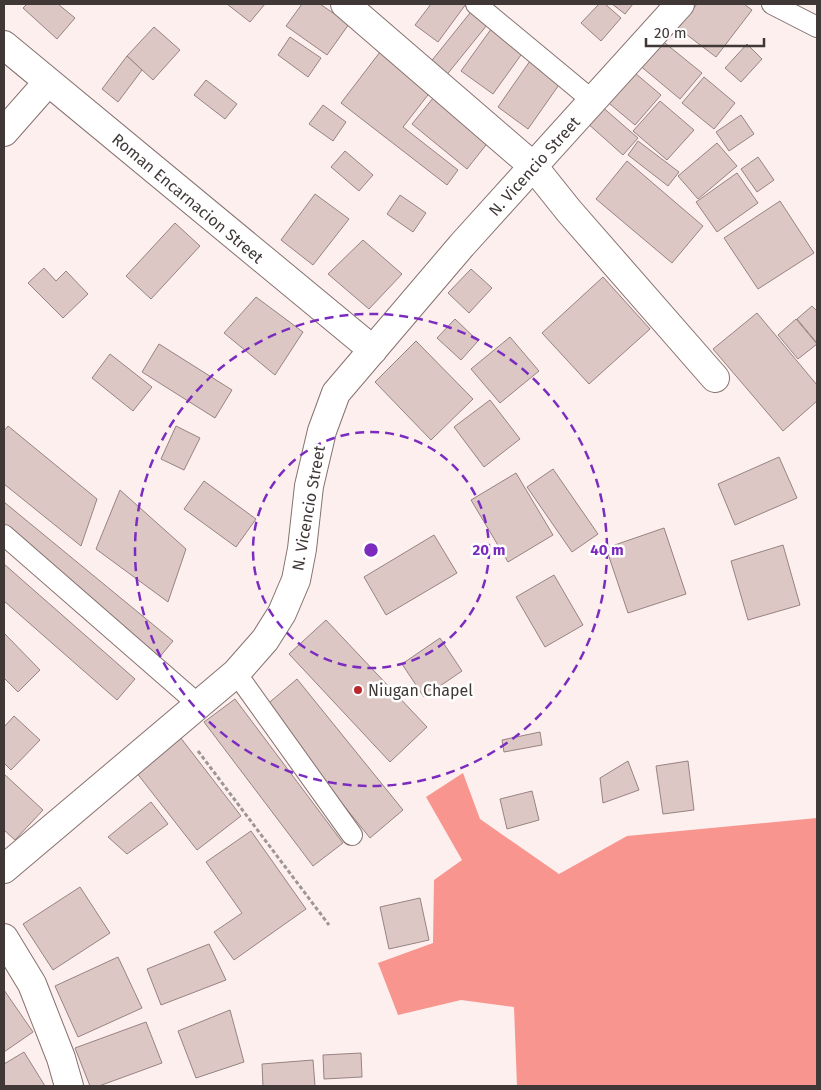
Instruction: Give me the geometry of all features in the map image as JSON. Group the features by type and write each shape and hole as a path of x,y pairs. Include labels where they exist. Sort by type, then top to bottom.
{"street":[{"path":"345,4 533,166 569,211 715,378"},
{"name":"N. Vicencio Street","path":"4,868 236,673 265,640 282,613 296,580 302,549 309,486 322,431 336,393 462,245 680,4"},
{"name":"Roman Encarnacion Street","path":"4,45 373,350"},
{"path":"4,132 48,82"},
{"path":"4,938 32,984 61,1058 69,1086"}],"lane":[{"path":"476,4 593,101"},
{"path":"772,4 817,27"},
{"path":"4,535 199,704"},
{"path":"236,673 352,835"}],"path":[{"path":"176,722 328,925"}],"shaded area":[{"path":"463,773 480,819 559,874 627,836 817,818 817,1086 517,1086 514,1007 461,1000 398,1015 378,963 433,943 434,880 462,860 426,797"}],"building":[{"path":"27,4 58,4 75,18 57,39 23,8"},
{"path":"227,4 265,4 250,22"},
{"path":"302,4 320,4 349,24 327,55 286,26"},
{"path":"431,4 466,4 438,42 415,25"},
{"path":"599,4 605,4 621,18 601,41 581,23"},
{"path":"612,4 633,4 625,14"},
{"path":"697,4 744,4 752,10 716,57 678,28"},
{"path":"474,8 487,25 445,77 429,64"},
{"path":"494,25 526,48 493,94 461,71"},
{"path":"154,27 180,50 153,80 127,56"},
{"path":"290,37 321,58 308,77 278,55"},
{"path":"660,39 702,73 680,99 638,64"},
{"path":"747,44 762,59 741,82 725,68"},
{"path":"380,52 431,91 403,127 458,170 447,185 341,103"},
{"path":"127,56 142,70 118,102 102,89"},
{"path":"530,61 561,82 528,129 498,107"},
{"path":"629,68 661,95 635,125 604,99"},
{"path":"704,77 735,103 714,129 682,103"},
{"path":"206,80 237,104 225,119 194,95"},
{"path":"438,92 493,136 467,169 412,124"},
{"path":"660,101 694,130 667,160 633,131"},
{"path":"323,105 346,122 333,141 309,124"},
{"path":"600,105 638,138 623,155 586,122"},
{"path":"741,115 754,134 729,151 716,132"},
{"path":"638,141 679,172 668,186 628,155"},
{"path":"717,143 737,166 698,199 678,176"},
{"path":"345,151 373,175 359,191 331,167"},
{"path":"758,157 774,180 757,192 741,169"},
{"path":"627,161 703,226 672,263 596,199"},
{"path":"737,173 758,203 717,232 696,202"},
{"path":"315,194 349,219 313,265 281,240"},
{"path":"400,195 426,213 413,232 387,214"},
{"path":"780,201 814,253 758,289 724,238"},
{"path":"175,223 200,246 151,299 126,276"},
{"path":"363,240 402,274 369,309 328,274"},
{"path":"44,268 56,281 66,271 88,294 63,318 28,283"},
{"path":"471,269 492,288 469,313 448,293"},
{"path":"603,277 650,329 589,384 542,333"},
{"path":"256,297 303,332 275,375 224,333"},
{"path":"812,306 817,311 817,343 797,319"},
{"path":"757,313 817,385 817,401 783,431 713,349"},
{"path":"455,319 478,341 461,360 437,338"},
{"path":"796,319 817,344 798,359 778,335"},
{"path":"510,337 539,371 500,403 471,369"},
{"path":"416,341 473,399 431,440 375,382"},
{"path":"159,344 232,390 215,418 142,372"},
{"path":"110,354 152,387 133,411 92,378"},
{"path":"490,400 520,439 484,467 454,427"},
{"path":"8,426 97,499 81,546 4,484 4,431"},
{"path":"176,426 200,438 184,470 161,459"},
{"path":"779,457 797,498 735,525 718,484"},
{"path":"553,469 598,534 572,552 527,487"},
{"path":"516,473 553,535 508,562 471,500"},
{"path":"204,481 256,519 236,547 184,509"},
{"path":"120,490 186,549 168,602 96,549"},
{"path":"4,502 173,641 158,659 4,533"},
{"path":"664,528 686,594 628,613 606,548"},
{"path":"434,535 457,573 386,615 364,577"},
{"path":"783,545 800,605 748,620 731,561"},
{"path":"4,564 135,679 117,700 4,601"},
{"path":"554,575 583,625 545,647 516,597"},
{"name":"Niugan Chapel","path":"326,620 427,727 390,762 289,654"},
{"path":"4,633 40,670 18,692 4,678"},
{"path":"440,638 462,671 424,697 402,664"},
{"path":"297,679 403,810 370,838 264,707"},
{"path":"235,699 343,843 313,866 204,722"},
{"path":"14,716 40,740 11,770 4,763 4,727"},
{"path":"540,732 542,745 504,752 502,740"},
{"path":"180,737 241,816 197,850 136,772"},
{"path":"628,761 639,790 603,803 600,778"},
{"path":"688,761 694,810 663,814 656,766"},
{"path":"4,774 43,810 15,840 4,830"},
{"path":"532,791 539,820 507,829 500,799"},
{"path":"151,802 168,824 127,854 108,837"},
{"path":"251,831 306,909 234,960 214,932 242,913 206,862"},
{"path":"80,887 110,933 53,970 23,924"},
{"path":"420,898 429,940 389,949 380,907"},
{"path":"209,944 226,980 161,1005 147,969"},
{"path":"118,957 142,1008 78,1037 55,986"},
{"path":"4,990 33,1032 4,1052"},
{"path":"230,1010 244,1062 196,1078 178,1031"},
{"path":"146,1022 162,1063 99,1086 90,1086 75,1048"},
{"path":"24,1052 45,1086 4,1086 4,1064"},
{"path":"361,1053 362,1077 324,1079 323,1055"},
{"path":"313,1060 315,1086 263,1086 262,1064"}],"place":[{"name":"Niugan Chapel","path":"358,690"}]}
